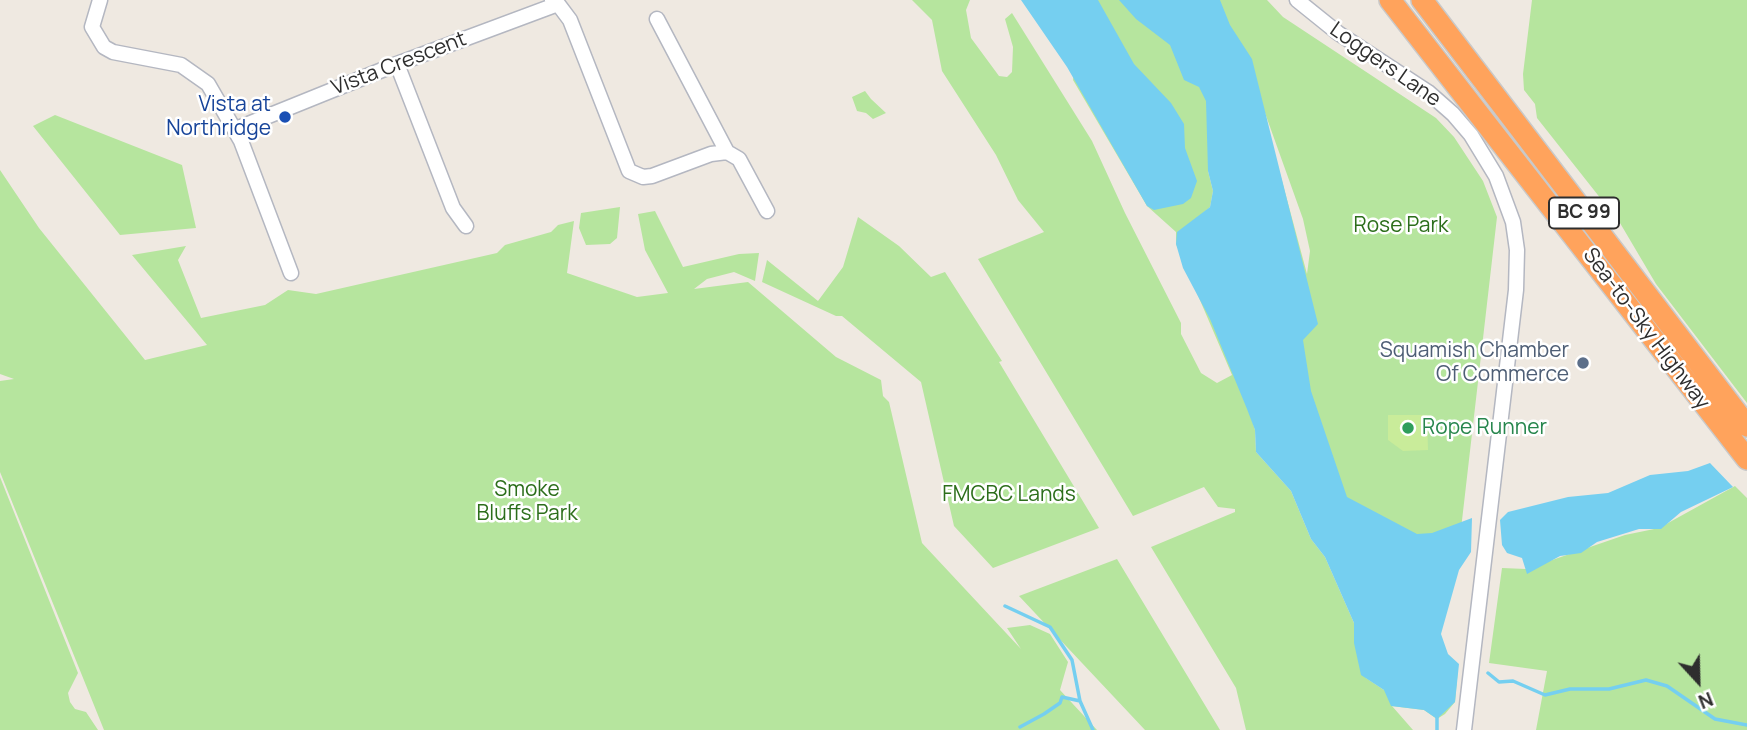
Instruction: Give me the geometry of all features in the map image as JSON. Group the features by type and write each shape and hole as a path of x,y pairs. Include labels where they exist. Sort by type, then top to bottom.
{"highway":[{"name":"Sea-to-Sky Highway","path":"1390,0 1747,459"},
{"name":"Sea-to-Sky Highway","path":"1422,0 1747,426"}],"street":[{"path":"100,0 92,27 104,47 113,52 181,65 208,85 236,129 291,274"},
{"name":"Loggers Lane","path":"1297,0 1338,33 1428,92 1471,135 1496,176 1513,222 1517,250 1516,290 1464,730"},
{"path":"555,2 570,20 624,163 635,175 652,176 711,154 727,152"},
{"name":"Vista Crescent","path":"236,129 555,2"},
{"path":"657,19 727,152 739,159 767,211"},
{"path":"397,64 453,208 467,226"}],"green space":[{"path":"912,0 970,0 966,10 971,38 999,76 1007,77 1012,72 1013,47 1005,19 1012,13 1092,141 1181,323 1181,334 1201,373 1217,383 1232,375 1176,244 1176,232 1147,206 1073,80 1082,0 1180,0 1212,75 1208,171 1213,191 1210,207 1192,223 1255,430 1256,452 1291,491 1311,539 1325,557 1354,623 1354,640 1366,678 1384,690 1458,669 1455,702 1445,714 1437,719 1424,710 1392,706 1413,730 1246,730 1236,688 1151,547 1235,512 1235,509 1218,507 1204,487 1133,516 978,259 1044,232 1018,200 996,155 942,71 932,20"},
{"name":"Rose Park","path":"1203,0 1267,0 1283,17 1436,118 1454,137 1483,181 1497,217 1461,529 1413,538 1338,499","holes":["1260,99 1303,219 1310,251 1307,274"]},
{"path":"1532,0 1747,0 1747,403 1656,284 1620,223 1537,118 1535,104 1524,90 1523,74"},
{"path":"865,91 886,113 873,119 866,113 857,111 852,97"},
{"path":"55,115 182,165 196,228 120,235 33,126"},
{"name":"Smoke Bluffs Park","path":"0,170 39,228 145,360 207,345 132,255 186,246 178,260 201,318 265,305 288,290 316,294 497,253 505,245 551,232 558,225 574,221 567,273 637,297 668,293 645,250 638,214 655,211 683,267 739,254 759,253 755,281 734,272 707,279 694,289 748,282 836,357 881,380 883,396 889,402 922,543 1021,649 1007,628 1030,625 1050,634 1068,662 1060,690 1097,730 104,730 0,472 0,381 14,379 0,374"},
{"path":"620,207 617,238 610,244 586,245 579,228 581,213"},
{"name":"FMCBC Lands","path":"858,217 899,246 931,277 945,272 1002,361 999,362 1099,528 993,568 954,526 921,382 842,316 836,316 762,282 767,260 818,301 843,267"},
{"name":"Rope Runner","path":"1388,415 1427,415 1428,450 1403,451 1388,440"},
{"path":"0,477 78,673 68,693 70,702 75,709 86,712 98,730 0,730"},
{"path":"1735,486 1747,498 1747,730 1536,730 1547,671 1489,663 1502,568 1526,569 1625,535 1659,528"},
{"name":"FMCBC Lands","path":"1117,559 1220,730 1145,730 1019,596"}],"water":[{"path":"1021,0 1098,0 1134,64 1171,103 1184,124 1185,148 1197,181 1191,198 1183,204 1154,210 1147,206 1067,67"},
{"path":"1119,0 1220,0 1230,25 1252,59 1318,324 1303,340 1311,391 1347,497 1417,534 1432,533 1472,518 1471,552 1459,570 1441,634 1448,654 1459,664 1455,702 1437,719 1424,710 1391,706 1384,690 1361,675 1354,643 1354,623 1325,557 1311,539 1291,491 1256,452 1255,430 1247,409 1210,319 1183,268 1176,244 1177,232 1210,207 1213,191 1208,171 1206,101 1199,87 1184,80 1170,45 1136,19"},
{"path":"1710,463 1733,487 1681,512 1661,529 1639,529 1597,542 1581,553 1560,556 1527,574 1522,558 1507,553 1502,545 1500,520 1508,512 1568,497 1608,493 1650,475 1688,471"}],"waterway":[{"path":"1005,606 1050,627 1072,660 1080,701 1093,730"},
{"path":"1488,673 1499,682 1513,681 1545,695 1570,689 1609,689 1646,680 1667,686 1715,719 1747,725"},
{"path":"1020,727 1060,703 1062,697 1080,701"},
{"path":"1437,715 1437,730"}],"place":[{"name":"Vista at Northridge","path":"285,117"},
{"name":"Squamish Chamber Of Commerce","path":"1583,363"},
{"name":"Rope Runner","path":"1408,428"}]}
